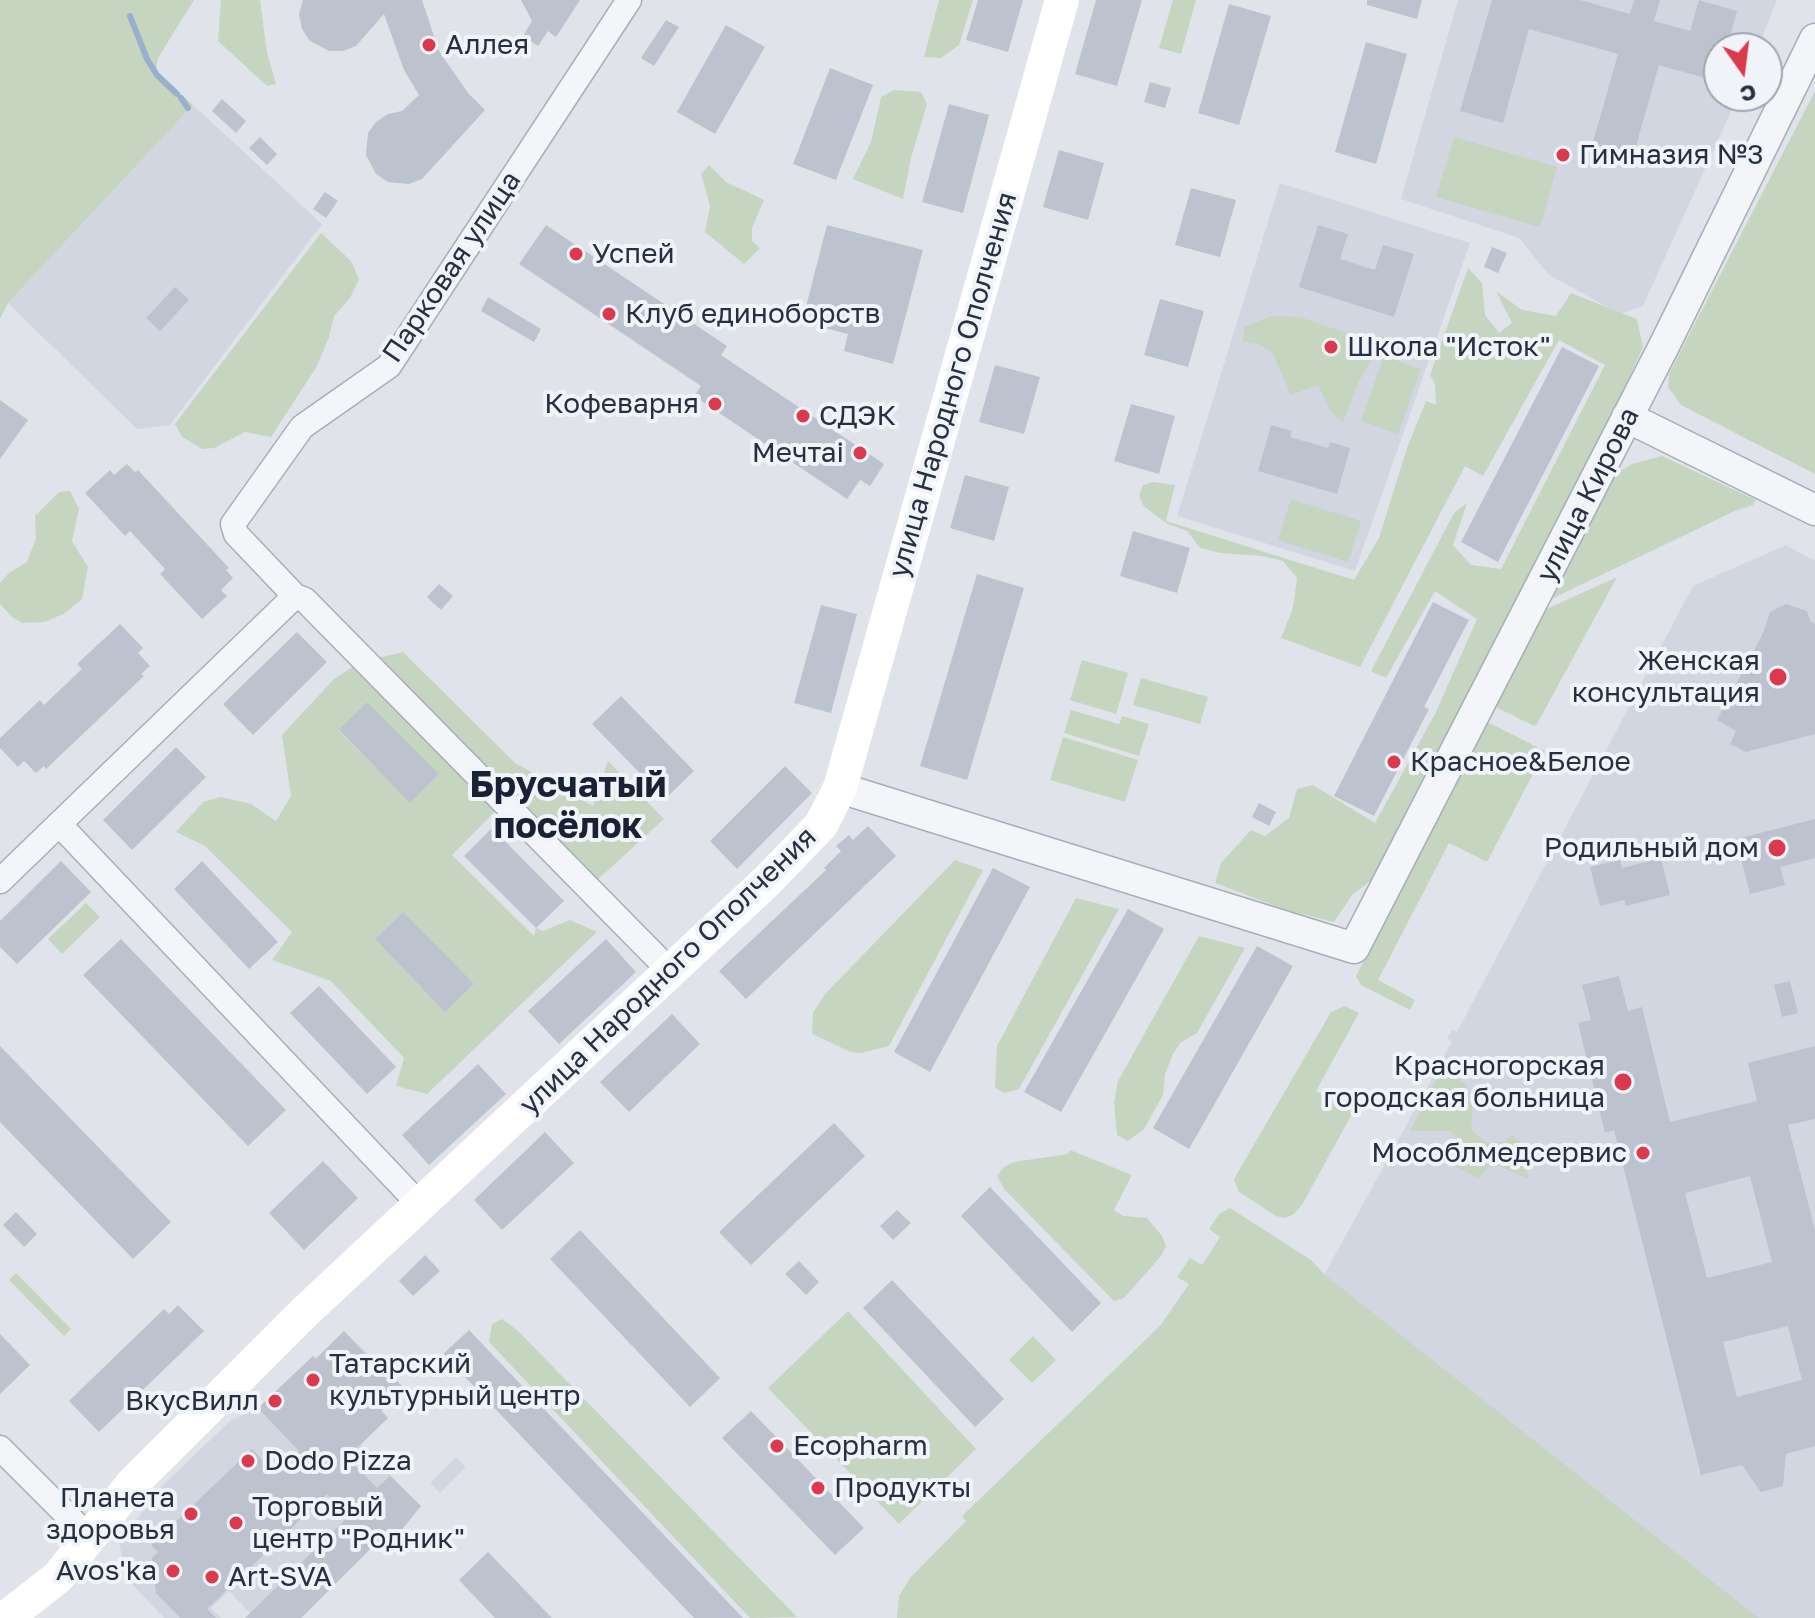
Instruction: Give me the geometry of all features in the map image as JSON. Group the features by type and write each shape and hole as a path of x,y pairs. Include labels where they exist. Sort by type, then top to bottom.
{"main road":[{"name":"улица Народного Ополчения","path":"6,1618 58,1577 132,1484 309,1308 670,971 821,825 840,788 1062,0"}],"street":[{"name":"Парковая улица","path":"295,596 236,534 233,524 302,427 389,366 629,0"},
{"name":"улица Кирова","path":"840,788 1354,948 1627,417 1815,39"},
{"path":"1627,417 1815,510"},
{"path":"0,881 295,596 305,600 670,971"},
{"path":"59,824 420,1205"},
{"path":"0,1448 91,1539"}],"shaded area":[{"name":"Гимназия №3","path":"1458,0 1777,0 1764,32 1703,32 1703,112 1731,112 1643,306 1620,314 1549,275 1519,238 1401,199"},
{"path":"193,105 322,224 170,425 137,429 8,303"},
{"name":"Школа \"Исток\"","path":"1280,183 1470,243 1355,571 1177,516"},
{"name":"Красногорская городская больница","path":"1786,545 1815,561 1815,1618 1759,1618 1324,1275 1452,1042 1447,1038 1452,1030 1457,1032 1693,586"},
{"path":"344,1331 405,1389 382,1411 388,1418 361,1445 421,1506 385,1550 377,1543 301,1618 250,1613 229,1591 211,1608 221,1618 164,1618 127,1579 119,1543 162,1486 231,1420 258,1408"},
{"path":"456,1457 466,1467 440,1493 430,1483"}],"green space":[{"path":"0,0 194,0 158,58 156,71 193,105 8,303 0,319"},
{"path":"221,0 260,0 267,53 276,84 267,86 218,41"},
{"path":"939,0 973,0 959,45 941,58 924,57"},
{"path":"1173,0 1196,0 1181,54 1159,48"},
{"path":"894,90 921,92 927,104 903,199 853,179 871,142 881,97"},
{"path":"1815,91 1815,474 1681,405 1668,387 1669,374"},
{"path":"1454,137 1557,167 1540,227 1436,197"},
{"path":"709,165 726,182 764,200 752,228 752,241 760,248 744,264 705,232 710,206 701,174"},
{"path":"321,233 351,261 359,279 350,298 334,316 317,366 271,437 245,432 214,448 202,449 182,437 175,424"},
{"path":"1468,268 1482,283 1485,315 1499,333 1512,323 1496,291 1522,310 1556,316 1571,293 1637,319 1643,347 1532,592 1388,867 1352,895 1334,922 1286,910 1215,883 1221,863 1251,830 1265,836 1289,818 1297,789 1313,785 1375,823 1435,714 1477,619 1435,591 1386,678 1371,671 1454,513 1467,503 1453,545 1471,565 1501,569 1605,365 1559,340 1483,476 1465,466 1360,667 1281,638 1293,608 1297,578 1283,561 1200,548 1187,531 1168,524 1151,512 1139,496 1143,485 1153,482 1175,485 1166,521 1354,580 1379,538 1407,448 1426,401 1436,405 1435,384 1430,375"},
{"path":"1271,316 1300,317 1355,336 1388,337 1409,347 1376,352 1359,381 1343,422 1331,412 1318,385 1291,395 1272,352 1259,344 1243,342 1244,327"},
{"path":"1384,356 1421,369 1398,434 1361,421"},
{"path":"1662,456 1756,500 1753,505 1545,602 1607,483 1632,464"},
{"path":"70,491 79,509 72,541 88,567 82,599 65,613 45,622 22,623 0,604 0,583 27,562 36,538 35,516 59,492"},
{"path":"1291,499 1361,521 1348,562 1278,540"},
{"path":"1617,577 1537,724 1534,726 1494,706 1540,612"},
{"path":"403,652 515,763 593,806 608,761 664,819 594,883 511,795 452,855 534,936 536,928 543,931 570,920 597,932 427,1094 396,1086 404,1058 331,981 272,960 292,932 205,846 176,832 203,802 221,797 251,804 276,821 291,796 282,735 334,679 359,663","holes":["367,702 439,774 410,802 339,731","403,912 473,984 445,1011 375,939"]},
{"path":"1082,660 1128,673 1116,714 1070,700"},
{"path":"1141,678 1208,697 1200,724 1133,705"},
{"path":"1071,710 1119,724 1122,716 1149,724 1139,756 1064,733"},
{"path":"1485,721 1545,751 1487,862 1449,843 1378,980 1415,1000 1410,1010 1361,985 1356,976"},
{"path":"1063,737 1138,760 1125,802 1050,780"},
{"path":"955,860 983,870 889,1046 861,1053 851,1052 812,1034 813,1013 825,994"},
{"path":"1076,898 1119,909 1019,1089 1004,1093 995,1088 997,1046"},
{"path":"86,903 100,917 62,954 48,939"},
{"path":"1199,936 1245,948 1197,1033 1180,1043 1173,1054 1165,1074 1163,1095 1144,1129 1128,1141 1117,1135 1114,1102 1118,1081"},
{"path":"1345,1006 1359,1013 1316,1091 1353,1112 1302,1205 1285,1218 1276,1216 1239,1192 1234,1179 1331,1012"},
{"path":"1439,1075 1455,1077 1467,1085 1473,1106 1471,1130 1489,1144 1504,1142 1512,1135 1522,1143 1529,1179 1498,1166 1489,1167 1478,1178 1447,1162 1449,1154 1459,1143 1450,1131 1410,1131"},
{"path":"1070,1150 1132,1175 1114,1210 1123,1216 1147,1218 1166,1246 1124,1298 1114,1301 1004,1189 997,1176 1004,1167 1014,1162 1068,1154"},
{"path":"1230,1208 1311,1260 1325,1275 1759,1618 897,1618 899,1596 910,1578 966,1521 962,1516 1160,1326 1189,1284 1177,1277 1190,1258 1202,1265 1220,1237 1209,1229 1219,1214"},
{"path":"16,1273 71,1329 64,1336 9,1280"},
{"path":"848,1311 976,1449 899,1524 768,1388"},
{"path":"502,1319 517,1330 797,1617 750,1618 489,1342 492,1324"},
{"path":"1033,1336 1056,1360 1032,1383 1009,1360"}],"building":[{"path":"303,0 422,0 439,51 468,93 485,110 422,179 409,184 388,182 376,174 366,155 368,133 376,122 388,114 402,111 419,95 404,70 384,14 356,46 343,51 329,51 310,41 302,29 299,14"},
{"path":"521,0 580,0 556,37 548,31 538,46 523,36 532,21"},
{"path":"978,0 1023,0 1008,52 966,40"},
{"path":"1096,0 1142,0 1117,86 1075,74"},
{"path":"1367,0 1422,0 1417,19 1367,5"},
{"path":"1492,0 1580,0 1630,14 1634,0 1660,0 1654,21 1690,31 1699,0 1737,11 1731,32 1703,32 1703,77 1659,65 1632,160 1591,149 1618,54 1529,29 1503,123 1460,111"},
{"path":"1229,4 1271,16 1239,125 1198,113"},
{"path":"666,20 679,27 654,66 641,58"},
{"path":"726,25 765,47 715,134 677,112"},
{"path":"1366,42 1407,54 1376,164 1335,152"},
{"path":"830,68 873,85 836,180 793,164"},
{"path":"1150,82 1171,88 1165,108 1144,102"},
{"path":"222,99 246,121 236,133 212,111"},
{"path":"949,104 989,115 963,213 922,202"},
{"path":"260,137 277,154 267,165 249,148"},
{"path":"1059,150 1104,163 1088,220 1043,207"},
{"path":"1191,188 1236,200 1220,257 1175,245"},
{"path":"325,192 338,201 326,218 313,209"},
{"path":"546,225 727,346 721,355 884,464 870,486 860,480 847,499 694,396 701,386 519,264"},
{"path":"827,225 923,250 893,364 844,351 848,334 802,322"},
{"path":"1318,225 1348,234 1340,259 1375,270 1383,245 1414,254 1394,317 1299,287"},
{"path":"1492,247 1507,253 1498,273 1484,267"},
{"path":"175,287 189,300 160,331 146,318"},
{"path":"488,297 541,329 534,342 481,311"},
{"path":"1160,299 1204,311 1188,367 1144,355"},
{"path":"1562,347 1599,366 1498,562 1461,542"},
{"path":"995,365 1040,377 1024,434 979,422"},
{"path":"0,400 28,420 0,459"},
{"path":"1131,404 1175,416 1159,474 1114,461"},
{"path":"1271,425 1292,431 1290,437 1328,448 1330,442 1350,448 1337,494 1258,471"},
{"path":"127,464 135,472 138,470 229,568 226,570 233,578 221,590 227,596 202,619 160,574 165,569 130,531 125,536 85,493 110,470 114,475"},
{"path":"965,475 1009,487 994,541 950,528"},
{"path":"1133,531 1190,548 1177,593 1120,576"},
{"path":"977,574 1024,588 967,780 920,766"},
{"path":"439,584 453,596 441,610 427,597"},
{"path":"1433,602 1469,620 1424,707 1429,709 1374,816 1334,796"},
{"name":"Женская консультация","path":"1786,604 1807,611 1810,621 1815,624 1815,734 1746,752 1730,744 1736,731 1717,720 1763,633 1770,612"},
{"path":"821,605 857,614 831,713 794,703"},
{"path":"120,624 143,648 138,653 150,666 141,674 144,676 46,769 44,766 36,773 24,761 18,767 0,748 0,738 40,700 44,705 82,669 77,664"},
{"path":"297,632 327,662 253,735 223,704"},
{"path":"621,696 694,771 665,799 592,724"},
{"path":"367,702 439,774 410,803 339,730"},
{"path":"176,747 206,777 132,850 103,820"},
{"path":"785,766 812,793 737,869 710,841"},
{"path":"1259,803 1276,812 1269,826 1252,817"},
{"name":"Родильный дом","path":"1815,819 1815,858 1780,867 1785,885 1750,894 1736,839"},
{"path":"868,826 896,856 746,999 719,971 826,870 824,868 841,851 836,846 849,835 853,840"},
{"path":"492,828 564,901 536,928 464,856"},
{"path":"1661,858 1670,895 1626,906 1624,900 1600,906 1590,867 1620,860 1622,868"},
{"path":"61,861 91,892 17,964 0,947 0,921"},
{"path":"202,861 278,942 249,969 174,889"},
{"path":"993,868 1030,887 930,1072 894,1052"},
{"path":"1128,909 1164,929 1061,1112 1024,1092"},
{"path":"403,912 474,984 445,1012 375,939"},
{"path":"121,939 286,1110 248,1146 83,975"},
{"path":"606,939 636,972 559,1044 528,1011"},
{"path":"1257,946 1293,966 1189,1149 1153,1128"},
{"path":"1619,976 1628,1011 1642,1007 1670,1122 1757,1101 1748,1063 1815,1046 1815,1119 1788,1125 1815,1230 1815,1446 1786,1454 1783,1486 1761,1492 1742,1465 1701,1475 1614,1130 1605,1133 1578,1023 1591,1020 1582,985","holes":["1750,1176 1772,1262 1707,1278 1685,1193","1788,1326 1802,1380 1737,1397 1723,1342"]},
{"path":"1790,981 1798,1013 1782,1017 1774,985"},
{"path":"319,986 396,1067 367,1094 290,1013"},
{"path":"672,1014 700,1044 629,1112 600,1082"},
{"path":"0,1046 171,1222 133,1259 0,1122"},
{"path":"478,1064 506,1094 429,1165 402,1135"},
{"path":"834,1123 865,1156 751,1265 719,1232"},
{"path":"545,1132 574,1163 502,1230 474,1200"},
{"path":"323,1161 358,1198 304,1250 269,1213"},
{"path":"990,1187 1101,1303 1072,1332 961,1216"},
{"path":"897,1210 911,1223 893,1240 880,1226"},
{"path":"16,1212 37,1234 24,1247 3,1225"},
{"path":"580,1230 720,1378 690,1407 550,1259"},
{"path":"425,1255 440,1271 413,1296 399,1281"},
{"path":"799,1261 819,1282 806,1295 785,1274"},
{"path":"892,1280 1004,1399 975,1427 863,1308"},
{"path":"178,1305 204,1331 99,1432 69,1401 164,1309 169,1314"},
{"path":"469,1330 743,1618 694,1618 443,1354"},
{"path":"344,1331 387,1377 390,1374 405,1389 381,1411 388,1418 347,1457 377,1488 390,1476 421,1506 385,1550 377,1542 301,1618 245,1618 349,1516 327,1494 207,1609 216,1618 180,1618 156,1593 152,1558 158,1552 151,1545 252,1449 275,1474 299,1451 258,1408"},
{"path":"0,1334 30,1365 0,1394"},
{"path":"751,1411 864,1528 835,1555 722,1438"},
{"path":"488,1552 552,1618 495,1618 459,1580"}],"waterway":[{"path":"130,16 147,59 157,75 177,94"},
{"path":"181,98 188,108"}],"place":[{"name":"Аллея","path":"429,45"},
{"name":"Гимназия №3","path":"1563,155"},
{"name":"Успей","path":"576,254"},
{"name":"Клуб единоборств","path":"609,314"},
{"name":"Школа \"Исток\"","path":"1331,347"},
{"name":"Кофеварня","path":"715,404"},
{"name":"СДЭК","path":"803,416"},
{"name":"Мечтаi","path":"860,453"},
{"name":"Женская консультация","path":"1778,677"},
{"name":"Красное&Белое","path":"1394,762"},
{"name":"Родильный дом","path":"1777,848"},
{"name":"Красногорская городская больница","path":"1623,1082"},
{"name":"Мособлмедсервис","path":"1643,1153"},
{"name":"Татарский культурный центр","path":"313,1380"},
{"name":"ВкусВилл","path":"275,1401"},
{"name":"Ecopharm","path":"777,1446"},
{"name":"Dodo Pizza","path":"248,1461"},
{"name":"Продукты","path":"818,1488"},
{"name":"Планета здоровья","path":"191,1514"},
{"name":"Торговый центр \"Родник\"","path":"236,1523"},
{"name":"Avos'ka","path":"173,1571"},
{"name":"Art-SVA","path":"212,1577"}],"district":[{"name":"Брусчатый посёлок","path":"568,806"}]}
